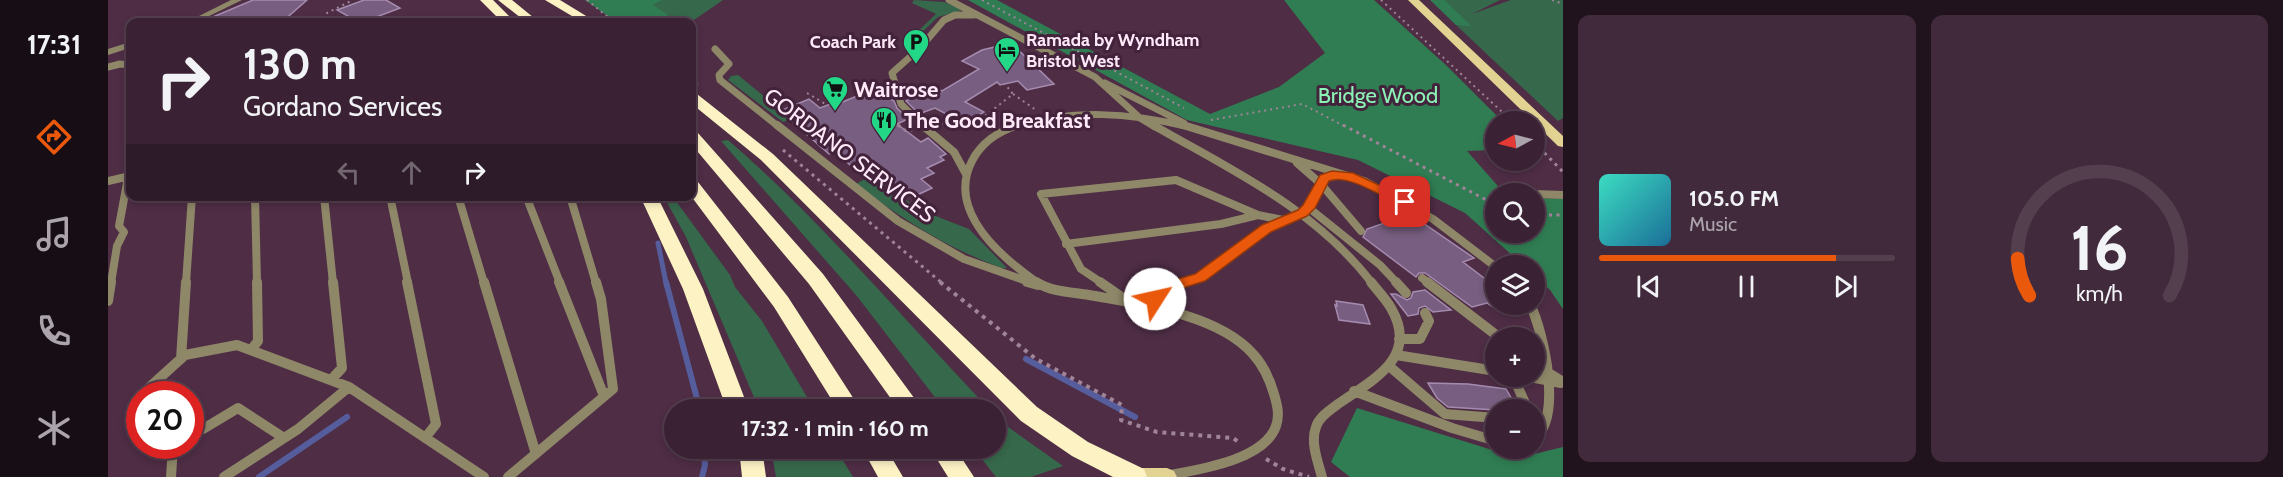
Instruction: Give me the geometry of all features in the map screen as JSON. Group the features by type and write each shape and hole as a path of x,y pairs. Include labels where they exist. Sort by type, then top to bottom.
{"highway":[{"path":"486,0 505,18"},
{"path":"504,0 528,18"},
{"path":"542,0 564,18"},
{"path":"550,0 583,18"},
{"path":"696,100 767,157 1029,414 1070,444 1133,476"},
{"path":"696,141 816,279 904,399"},
{"path":"696,191 781,302 843,399"},
{"path":"650,201 693,289 734,399"},
{"path":"752,459 754,477"},
{"path":"880,459 891,477"},
{"path":"949,459 962,477"}],"main road":[{"path":"1413,0 1563,143"},
{"path":"1133,476 1165,477"}],"street":[{"path":"200,18 238,0"},
{"path":"108,52 126,46"}],"lane":[{"path":"949,0 1192,128"},
{"path":"966,174 962,160 902,104 895,90 892,73 926,42 943,19 965,14 981,15"},
{"name":"GORDANO SERVICES","path":"715,49 727,59 729,64 718,75 720,80 898,221 964,259 1004,275 1043,286 1171,310 1193,317 1232,336 1247,348 1269,377 1277,401 1279,415 1273,431 1258,448 1233,461 1165,477"},
{"path":"108,67 126,65"},
{"path":"1095,77 1140,118 1306,210 1380,265 1406,292"},
{"path":"966,174 985,142 1003,130 1025,122 1076,113 1140,118 1192,128 1296,161 1328,168 1384,190 1425,213 1485,258"},
{"path":"1296,161 1321,184 1361,231"},
{"path":"108,181 126,174"},
{"name":"GORDANO SERVICES","path":"966,174 965,195 973,217 987,239 1043,286"},
{"path":"1171,310 1155,299 1156,291 1200,277 1266,228 1306,210 1324,178 1332,175 1348,176"},
{"path":"1130,303 1081,269 1041,194 1176,180 1258,215 1284,220"},
{"path":"108,301 117,246 124,232 119,226 126,192"},
{"path":"1545,194 1563,195"},
{"path":"181,359 192,201"},
{"path":"251,350 258,341 255,201"},
{"path":"325,201 342,368 331,380"},
{"path":"391,201 436,424 425,438"},
{"path":"460,201 536,454"},
{"path":"528,201 604,396"},
{"path":"508,477 613,389 601,299 572,201"},
{"path":"1306,210 1367,277 1391,308 1400,339 1395,360 1354,391 1316,425 1312,439 1322,477"},
{"path":"1066,244 1221,224 1258,215"},
{"path":"1422,278 1486,327"},
{"path":"1400,339 1420,339 1429,321 1425,313"},
{"path":"1536,315 1558,359 1561,382 1556,413 1545,429"},
{"path":"157,381 185,355 237,345 349,387 484,477"},
{"path":"1396,355 1485,369"},
{"path":"1389,366 1445,414 1485,417"},
{"path":"1545,371 1561,382"},
{"path":"1545,379 1561,382"},
{"path":"224,477 284,438 349,387"},
{"path":"1354,391 1452,428 1485,438"},
{"path":"204,428 238,408 284,438"},
{"path":"171,477 172,459"}],"path":[{"path":"330,18 327,13 353,0"},
{"path":"587,0 609,18"},
{"path":"982,0 1186,110"},
{"path":"1381,0 1501,111"},
{"path":"1552,0 1563,4"},
{"path":"892,121 908,132 930,118 959,129 973,126 988,117 998,104 1013,94 1005,84"},
{"path":"807,93 827,105"},
{"path":"1207,120 1302,104 1485,200"},
{"path":"1545,153 1563,172"},
{"path":"795,160 883,236 1036,359 1122,405 1121,420 1157,432 1233,438 1283,469 1309,477"},
{"path":"1545,215 1563,214"}],"green space":[{"path":"585,0 663,0 653,5 668,15 664,18 610,18"},
{"path":"663,0 723,0 696,19 659,18 653,5"},
{"path":"914,0 944,2 963,10 938,17 919,35 915,34 936,14 912,3"},
{"name":"Bridge Wood","path":"968,0 997,0 1210,114 1279,87 1325,53 1284,0 1374,0 1447,66 1492,111 1485,111 1485,150 1467,151 1495,183 1485,183 1485,231 1465,213 1358,160 1187,120"},
{"path":"1430,0 1445,0 1472,27 1456,25"},
{"path":"1445,0 1500,0 1472,14 1511,0 1563,0 1563,118 1558,121 1456,25 1471,27"},
{"path":"738,75 781,110 779,111 789,120 783,122 728,80 731,76"},
{"path":"728,140 797,204 980,399 936,399 856,295 721,141"},
{"path":"872,175 920,210 969,229 1007,268 980,260 943,242 891,210 856,184"},
{"name":"Bridge Wood","path":"1545,198 1563,199 1563,309 1545,285 1545,255 1512,255 1498,243 1545,243"},
{"path":"666,201 676,201 730,275 735,287 762,321 808,399 755,399 686,237"},
{"path":"1357,408 1485,448 1485,459 1545,459 1545,451 1563,447 1563,477 1350,477 1331,462"},
{"path":"1006,426 1063,466 1031,477 996,477 982,459 1006,459"},
{"path":"773,459 842,459 853,477 776,477"}],"building":[{"path":"253,0 307,0 287,18 210,18"},
{"path":"364,0 386,0 400,8 374,18 351,18 337,10"},
{"name":"Ramada by Wyndham Bristol West","path":"1011,43 1054,84 1027,90 1018,81 1000,85 997,82 965,102 984,112 965,124 935,108 919,114 906,101 933,86 942,91 979,69 962,61 982,50"},
{"path":"874,89 894,101 897,108 908,119 897,124 921,142 928,138 946,154 940,157 944,160 927,168 934,173 921,179 932,188 913,197 894,182 889,184 866,165 856,170 835,152 829,154 780,111 809,99 820,108 833,103 835,105"},
{"path":"1410,214 1474,258 1463,262 1485,279 1485,304 1472,307 1425,273 1419,273 1416,277 1363,237 1367,229"},
{"path":"1425,290 1451,310 1433,312 1425,306 1419,308 1418,314 1408,316 1391,294 1407,300 1411,298 1413,292"},
{"path":"1336,301 1363,305 1370,324 1339,320"},
{"path":"1428,383 1468,384 1506,389 1512,399 1485,399 1485,409 1448,407 1437,398"}],"waterway":[{"path":"658,243 666,283"},
{"path":"666,282 697,399"},
{"path":"1026,359 1135,417"},
{"path":"259,477 347,417"},
{"path":"702,477 705,459"}],"place":[{"name":"Coach Park","path":"916,65"},
{"name":"Ramada by Wyndham Bristol West","path":"1007,73"},
{"name":"Waitrose","path":"835,112"},
{"name":"The Good Breakfast","path":"884,143"}],"route":[{"path":"1155,299 1156,291 1200,277 1266,228 1303,213 1309,208 1324,178 1332,175 1348,176 1384,190 1405,202"}]}
